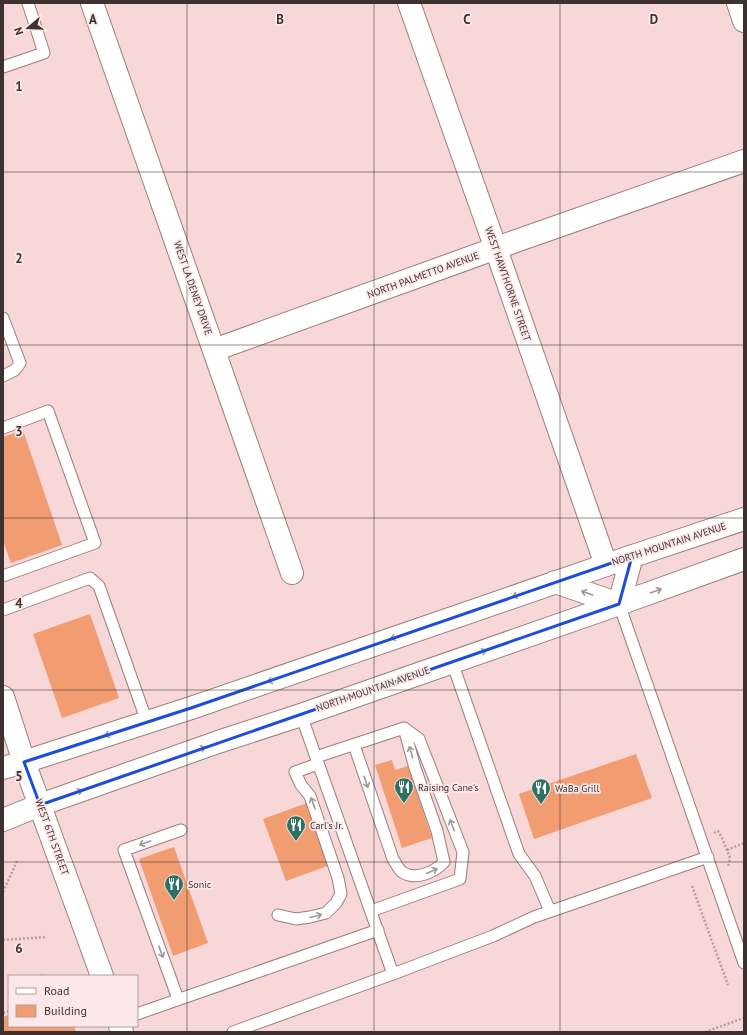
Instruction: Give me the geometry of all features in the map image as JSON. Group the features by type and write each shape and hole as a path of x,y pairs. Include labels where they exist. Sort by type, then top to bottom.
{"street":[{"name":"WEST LA DENEY DRIVE","path":"92,3 292,574"},
{"name":"WEST HAWTHORNE STREET","path":"409,3 606,565"},
{"path":"738,3 744,21"},
{"name":"NORTH PALMETTO AVENUE","path":"214,350 744,161"},
{"name":"NORTH MOUNTAIN AVENUE","path":"3,768 191,708 555,582 744,519"},
{"path":"555,582 619,604 632,556"},
{"name":"NORTH MOUNTAIN AVENUE","path":"3,820 40,805 218,742 301,715 744,559"},
{"name":"WEST 6TH STREET","path":"3,697 24,762 102,975"}],"lane":[{"path":"3,67 44,53 28,3"},
{"path":"3,318 20,363 15,370 3,376"},
{"path":"3,428 48,411 95,542 3,576"},
{"path":"3,610 90,578 99,586 147,722"},
{"path":"619,604 744,963"},
{"path":"452,662 519,854 535,876 550,911"},
{"path":"301,715 393,974"},
{"path":"354,745 393,859 401,872 410,876 423,875 438,868 444,862 437,832 415,768 404,728"},
{"path":"278,915 296,919 326,913 336,903 341,894 338,878 310,796 301,785 295,772 354,745 404,728"},
{"path":"371,911 460,879 463,852 419,739 404,728"},
{"path":"178,999 124,850 181,830"},
{"path":"233,1032 493,936 550,911 708,857"},
{"path":"138,1014 378,930"}],"path":[{"path":"711,834 718,832 723,840 730,858 727,869"},
{"path":"727,850 744,843"},
{"path":"3,892 17,861"},
{"path":"692,886 728,985"},
{"path":"3,940 46,937"},
{"path":"705,1032 744,1018"}],"highlighted area":[{"path":"632,556 619,604 40,805 24,762 191,708"}],"building":[{"path":"23,430 62,545 11,563 3,541 3,437"},
{"path":"90,614 119,698 62,718 33,634"},
{"path":"636,754 652,798 534,839 519,794"},
{"name":"Raising Cane's","path":"392,760 395,770 408,766 432,838 402,848 375,765"},
{"name":"Carl's Jr.","path":"307,803 330,865 286,881 263,819"},
{"name":"Sonic","path":"174,847 208,943 173,956 139,859"},
{"path":"8,1015 8,1027 74,1027 76,1032 3,1032 3,1017"}],"place":[{"name":"Raising Cane's","path":"404,804"},
{"name":"WaBa Grill","path":"541,805"},
{"name":"Carl's Jr.","path":"296,842"},
{"name":"Sonic","path":"174,901"}]}
